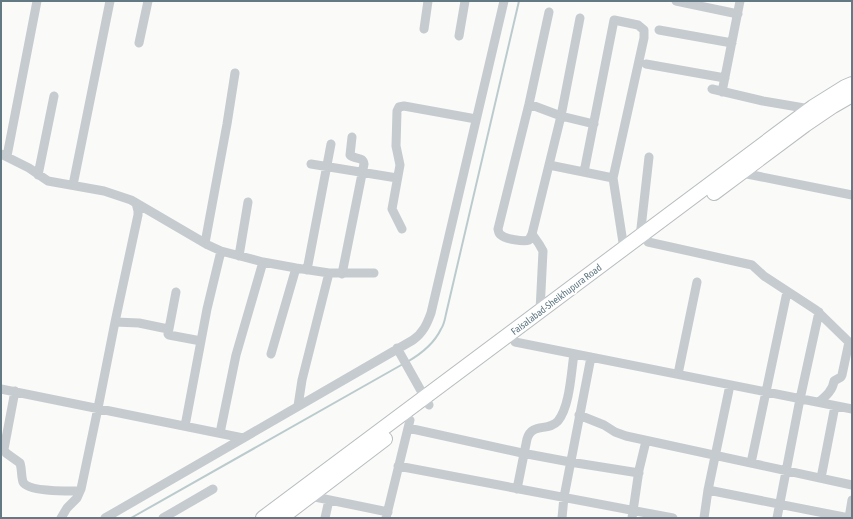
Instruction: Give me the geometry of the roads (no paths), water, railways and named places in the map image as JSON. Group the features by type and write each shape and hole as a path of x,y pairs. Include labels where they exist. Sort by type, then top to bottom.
{"highway":[{"name":"Faisalabad-Sheikhupura Road","path":"263,518 427,401 515,342 810,109 852,84"},
{"name":"Faisalabad-Sheikhupura Road","path":"281,518 409,424 427,401 540,311 624,249 644,239 742,173 805,125 852,95"}],"street":[{"path":"37,1 4,155 29,168 48,181 104,191 123,197 221,251 263,262 329,274 374,274"},
{"path":"73,185 110,1"},
{"path":"139,43 148,1"},
{"path":"424,28 428,1"},
{"path":"459,36 465,1"},
{"path":"105,518 298,406 399,352 421,333 428,322 504,1"},
{"path":"676,1 738,14"},
{"path":"722,92 740,1"},
{"path":"550,12 498,229 502,236 524,242 529,240 532,234 560,116 580,18"},
{"path":"584,172 614,20 638,25 644,30 644,38 613,178 624,249"},
{"path":"659,30 732,43"},
{"path":"646,64 725,78"},
{"path":"205,243 235,73"},
{"path":"712,90 810,109"},
{"path":"38,175 54,96"},
{"path":"529,104 560,116 594,124"},
{"path":"402,229 392,209 400,165 396,146 397,111 400,107 404,106 476,119"},
{"path":"342,274 364,164 363,160 351,157 350,155 352,137"},
{"path":"307,270 331,144"},
{"path":"649,157 644,239 752,265 761,274 819,312 850,344 841,377 834,381 833,388 820,402"},
{"path":"311,164 397,178"},
{"path":"548,165 613,178"},
{"path":"742,173 852,195"},
{"path":"239,256 248,202"},
{"path":"62,518 67,508 75,501 80,491 138,214 136,203"},
{"path":"532,234 543,251 540,311"},
{"path":"185,426 207,309 221,251"},
{"path":"220,433 236,355 263,262"},
{"path":"271,354 296,268"},
{"path":"298,406 302,380 329,274"},
{"path":"678,374 697,282"},
{"path":"176,292 168,334 201,341"},
{"path":"751,463 787,292"},
{"path":"777,518 800,399 819,312"},
{"path":"115,322 139,323 168,329"},
{"path":"515,342 852,409"},
{"path":"399,352 427,401"},
{"path":"517,489 528,436 532,430 551,426 561,416 566,404 574,354"},
{"path":"562,518 570,462 591,357"},
{"path":"704,518 708,490 730,384"},
{"path":"1,388 243,438"},
{"path":"15,391 4,449 6,453 20,463 24,483 27,486 37,489 80,491"},
{"path":"822,478 835,406"},
{"path":"579,415 604,424 621,435 852,485"},
{"path":"310,496 387,515 409,424 524,454 639,473"},
{"path":"632,514 646,440"},
{"path":"398,466 564,497 632,514 673,518"},
{"path":"163,518 213,490"},
{"path":"708,490 849,518 852,500"},
{"path":"325,518 329,500"}],"waterway":[{"path":"407,362 431,344 443,326 519,1"},
{"path":"131,518 403,364"}]}
